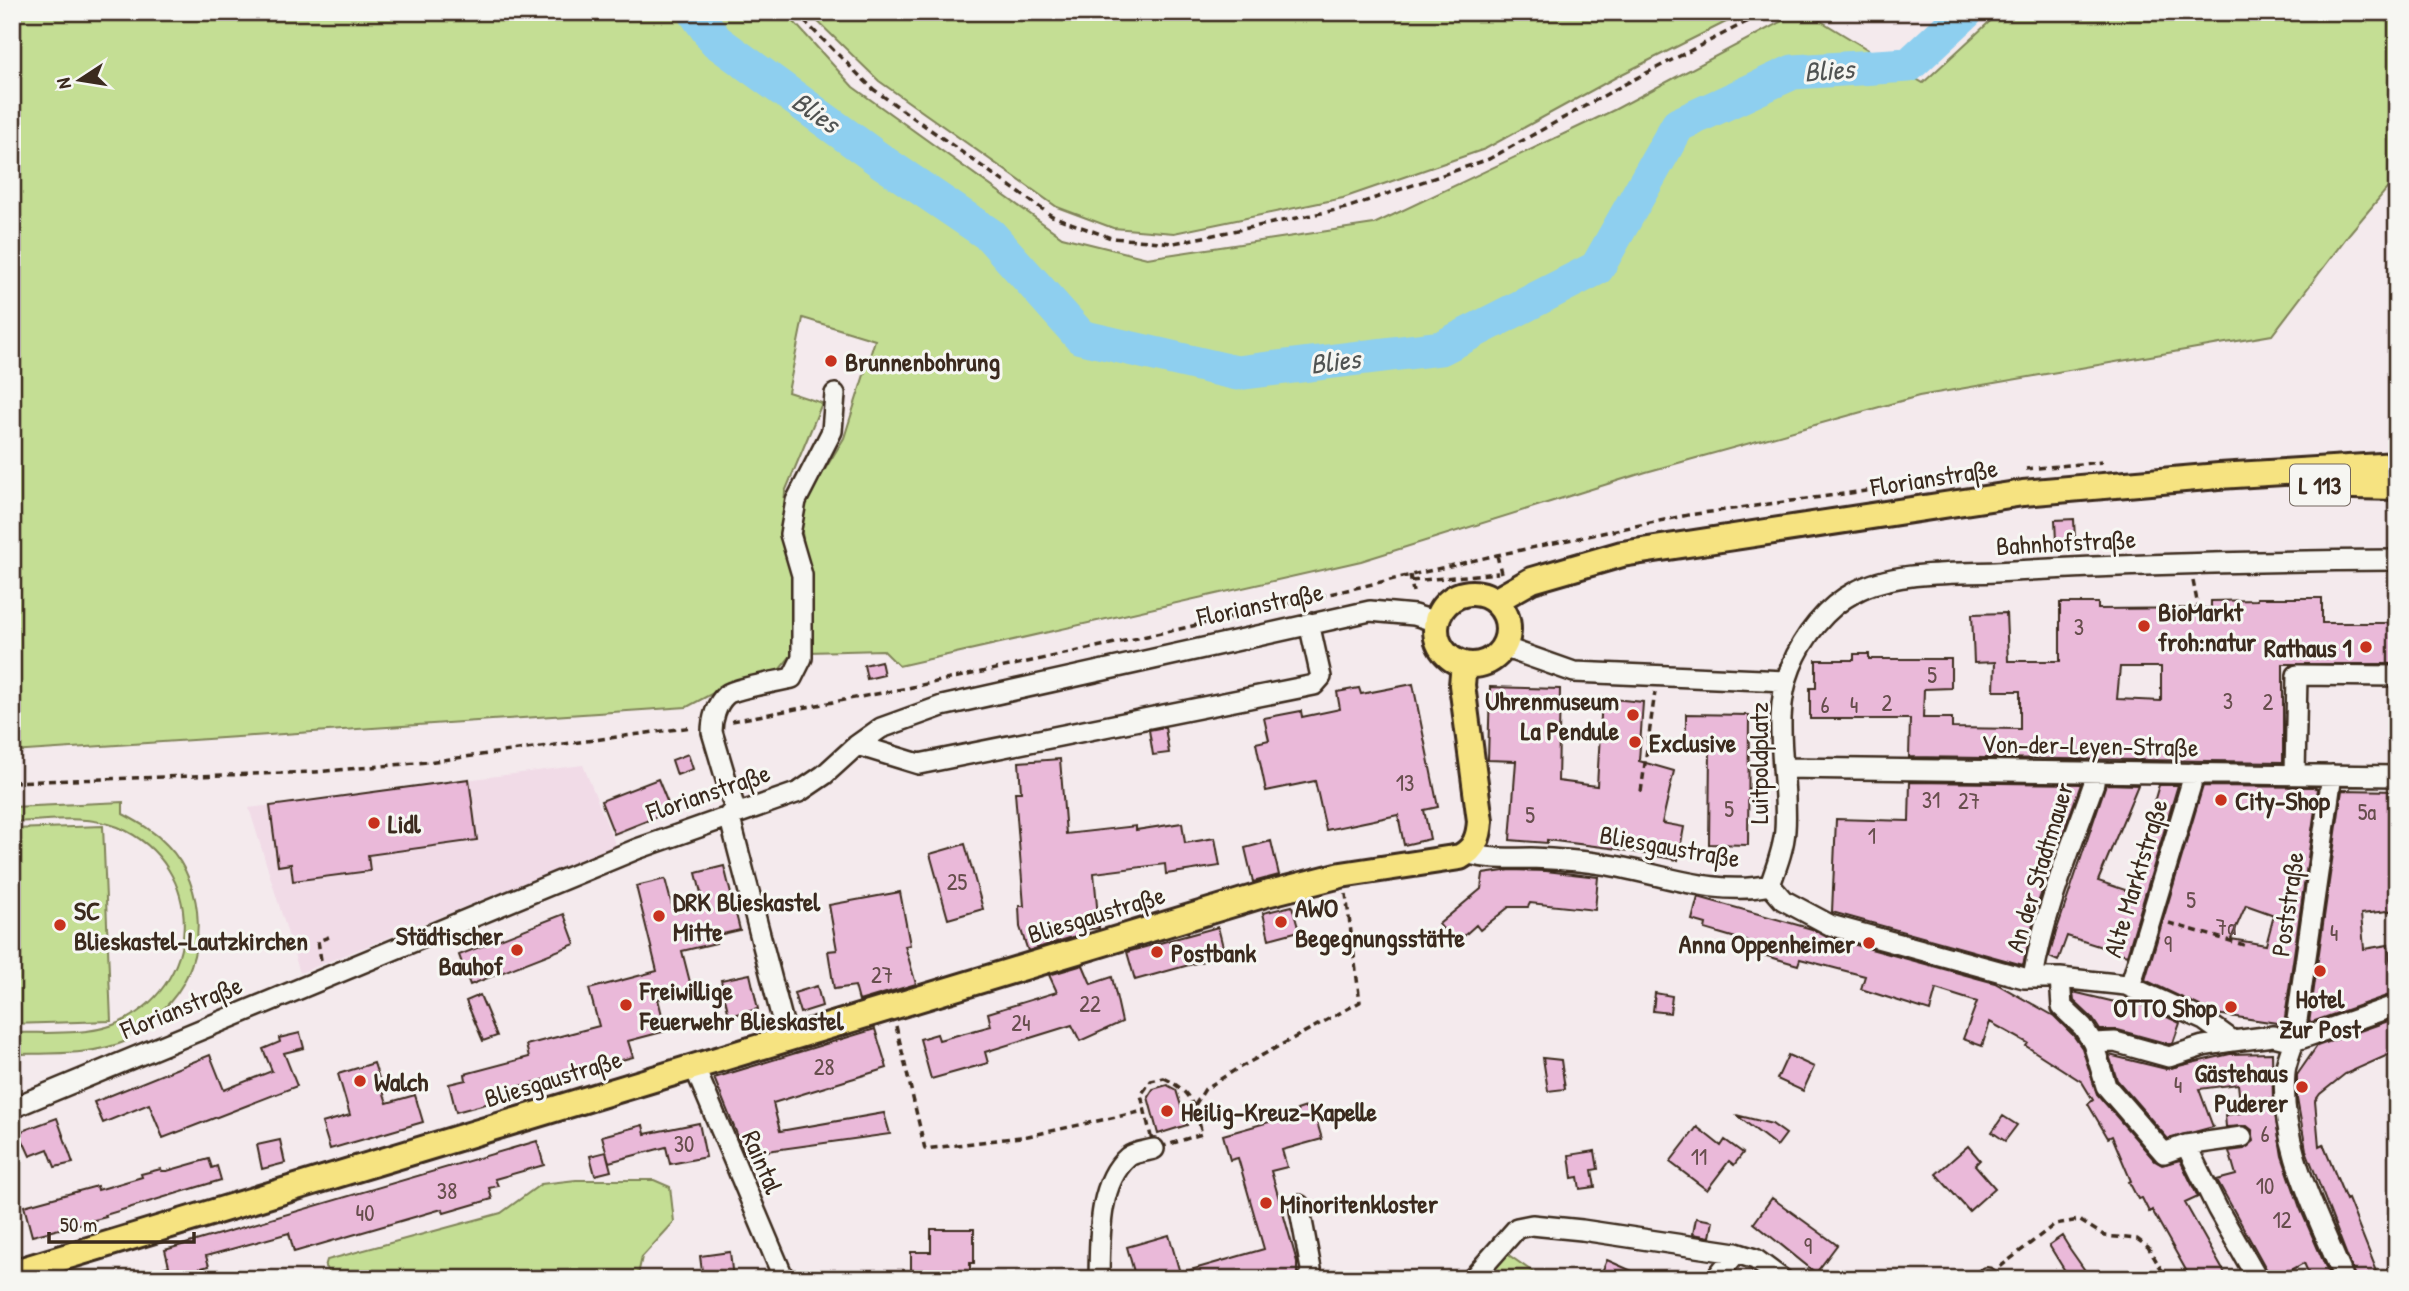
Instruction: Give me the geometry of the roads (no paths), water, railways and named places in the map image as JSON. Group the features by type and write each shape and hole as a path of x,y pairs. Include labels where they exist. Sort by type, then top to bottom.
{"main road":[{"name":"Florianstraße","path":"1495,601 1532,580 1622,554 2023,493 2245,475 2396,469"},
{"path":"1472,593 1485,595 1495,601 1507,618 1507,638 1503,648 1486,662 1475,665 1464,664 1445,653 1439,643 1437,622 1441,610 1449,601 1472,593"},
{"path":"1464,664 1462,685 1480,821 1479,834 1467,853"},
{"path":"1437,860 1461,835 1476,797"},
{"name":"Bliesgaustraße","path":"12,1273 1266,894 1341,875 1460,857 1467,853"}],"street":[{"path":"787,1038 712,724 718,706 727,694 792,678 802,658 802,575 790,534 796,501 832,431 835,394"},
{"name":"Bahnhofstraße","path":"1786,681 1803,642 1821,620 1854,592 1886,582 1924,576 2176,563 2397,560"},
{"name":"Florianstraße","path":"12,1108 637,849 799,792 881,728 942,706 1370,611 1414,615 1437,622"},
{"path":"857,745 919,764 1314,685 1321,677 1310,623"},
{"path":"1503,648 1574,672 1786,681"},
{"path":"2295,774 2297,675 2397,676"},
{"name":"Luitpoldplatz","path":"1770,886 1785,831 1782,708 1786,681"},
{"name":"Von-der-Leyen-Straße","path":"1783,768 2095,772 2191,779 2295,774 2397,776"},
{"name":"An der Stadtmauer","path":"2033,978 2044,926 2094,783 2095,772"},
{"name":"Poststraße","path":"2332,775 2294,1041 2285,1069 2287,1129 2300,1175 2342,1274"},
{"name":"Alte Marktstraße","path":"2130,987 2191,779"},
{"name":"Bliesgaustraße","path":"1467,853 1481,857 1556,859 1607,865 1715,888 1749,890 1770,886"},
{"path":"1770,886 1783,900 1830,925 2024,978 2060,978 2130,987 2204,1020 2233,1041"},
{"path":"2060,978 2062,1007 2083,1027 2092,1042 2106,1086 2164,1153 2186,1145 2242,1137"},
{"path":"2092,1042 2115,1041 2169,1057 2203,1046 2233,1041 2273,1036 2294,1041 2397,1005"},
{"name":"Raintal","path":"694,1066 784,1279"},
{"path":"2186,1145 2251,1275"},
{"path":"1100,1279 1100,1229 1110,1180 1129,1155 1154,1149"},
{"path":"1299,1205 1311,1269 1309,1279"},
{"path":"1472,1279 1517,1228 1532,1225 1736,1253 1755,1259 1782,1279"},
{"path":"1715,1279 1736,1253"}],"waterway":[{"name":"Blies","path":"695,12 716,41 884,163 990,235 1081,337 1237,373 1441,348 1597,268 1678,125 1793,72 1909,65 1966,12"}],"place":[{"name":"Brunnenbohrung","path":"831,361"},
{"name":"BioMarkt froh:natur","path":"2144,626"},
{"name":"Rathaus 1","path":"2366,647"},
{"name":"Uhrenmuseum La Pendule","path":"1633,715"},
{"name":"Exclusive","path":"1635,742"},
{"name":"City-Shop","path":"2221,800"},
{"name":"Lidl","path":"374,823"},
{"name":"DRK Blieskastel Mitte","path":"659,916"},
{"name":"AWO Begegnungsstätte","path":"1281,922"},
{"name":"SC Blieskastel-Lautzkirchen","path":"60,925"},
{"name":"Anna Oppenheimer","path":"1869,943"},
{"name":"Städtischer Bauhof","path":"517,950"},
{"name":"Postbank","path":"1157,952"},
{"name":"Hotel Zur Post","path":"2320,971"},
{"name":"Freiwillige Feuerwehr Blieskastel","path":"626,1005"},
{"name":"OTTO Shop","path":"2231,1007"},
{"name":"Walch","path":"360,1081"},
{"name":"Gästehaus Puderer","path":"2302,1087"},
{"name":"Heilig-Kreuz-Kapelle","path":"1167,1111"},
{"name":"Minoritenkloster","path":"1266,1203"}]}
